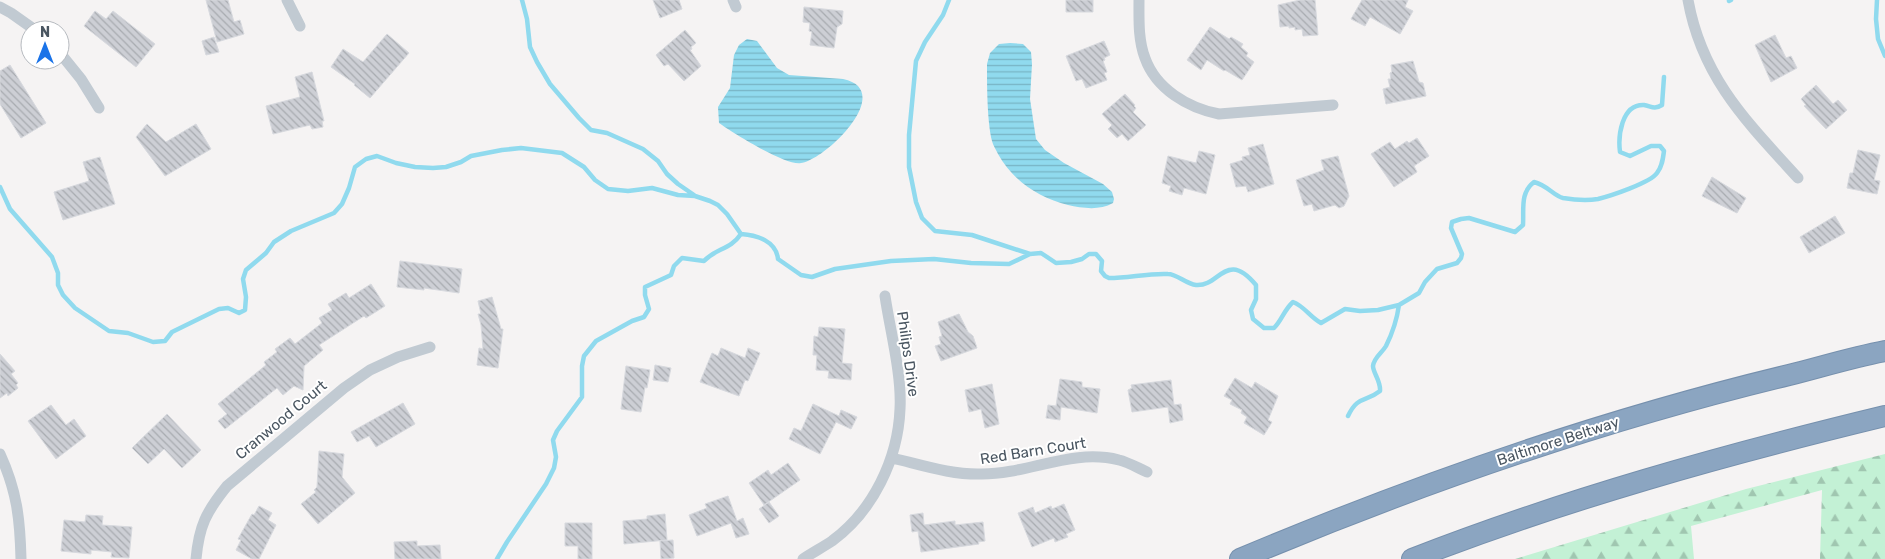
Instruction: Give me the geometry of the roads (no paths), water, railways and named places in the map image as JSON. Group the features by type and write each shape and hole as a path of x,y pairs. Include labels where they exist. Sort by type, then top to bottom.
{"highway":[{"name":"Baltimore Beltway","path":"1240,559 1477,467 1721,392 1885,351"},
{"path":"1412,559 1515,520 1593,494 1885,416"}],"street":[{"path":"287,0 300,26"},
{"path":"1139,0 1141,41 1145,59 1154,76 1168,91 1187,104 1204,111 1219,114 1333,104"},
{"path":"1688,0 1699,44 1728,97 1743,117 1798,178"},
{"path":"0,8 20,20"},
{"path":"70,65 99,108"},
{"name":"Philips Drive","path":"803,559 833,540 856,518 880,485 892,458 898,434 900,399 885,296"},
{"name":"Cranwood Court","path":"196,559 199,534 205,518 214,502 227,486 344,388 370,370 398,357 430,347"},
{"path":"0,454 9,473 16,499 20,526 21,559"},
{"name":"Red Barn Court","path":"892,458 958,474 984,474 1016,471 1072,458 1098,456 1120,460 1147,472"}],"water":[{"path":"747,39 757,41 777,68 789,75 843,79 857,86 862,96 860,109 852,124 840,138 812,159 801,163 794,163 760,148 719,123 718,107 730,88 734,55 739,45"},
{"path":"999,44 1023,44 1031,52 1030,99 1036,139 1045,150 1064,163 1103,184 1112,192 1113,203 1108,206 1090,208 1057,202 1028,187 1004,164 994,146 990,133 987,64 990,53"}],"waterway":[{"path":"522,0 527,19 530,47 537,62 550,84 579,118 591,130 607,133 643,149 658,161 667,174 678,184 694,195"},
{"path":"949,0 943,15 925,42 916,61 909,135 909,167 916,202 922,218 935,231 972,235 1030,254"},
{"path":"1877,0 1878,39 1885,56"},
{"path":"0,187 10,209 52,257 58,273 58,285 63,295 75,308 109,331 128,333 153,342 165,341 172,332 219,309 228,308 239,313 245,310 246,297 243,279 246,270 266,253 274,242 291,231 334,213 342,204 355,167 366,159 377,156 396,163 433,168 446,167 471,156 521,148 562,153 584,167 595,180 608,189 628,191 652,188 678,195 695,196 710,201 718,205 727,214 741,234 753,236 770,243 778,259 801,275 812,277 835,269 891,261 934,259 971,263 1009,264 1030,254 1041,253 1056,263 1071,262 1082,259 1089,254 1096,254 1102,261 1101,271 1109,278 1168,274 1196,285 1211,281 1224,272 1237,270 1246,275 1256,285 1256,299 1251,310 1253,319 1264,328 1274,328 1293,302 1321,323 1345,309 1360,311 1378,310 1399,305 1419,293 1425,282 1437,269 1457,263 1461,258 1462,254 1451,228 1452,222 1469,218 1515,232 1523,225 1525,196 1534,182 1543,185 1563,198 1589,200 1620,192 1647,181 1659,171 1664,151 1660,146 1651,146 1630,156 1620,152 1621,130 1626,115 1636,106 1655,107 1662,105 1664,77"},
{"path":"497,559 546,484 554,468 556,457 553,440 557,431 582,397 582,366 584,356 596,341 632,321 644,317 649,309 645,287 671,275 674,266 682,258 704,261 728,246 741,234"},
{"path":"1348,416 1355,405 1380,391 1373,366 1376,358 1388,341 1396,321 1399,305"}]}
